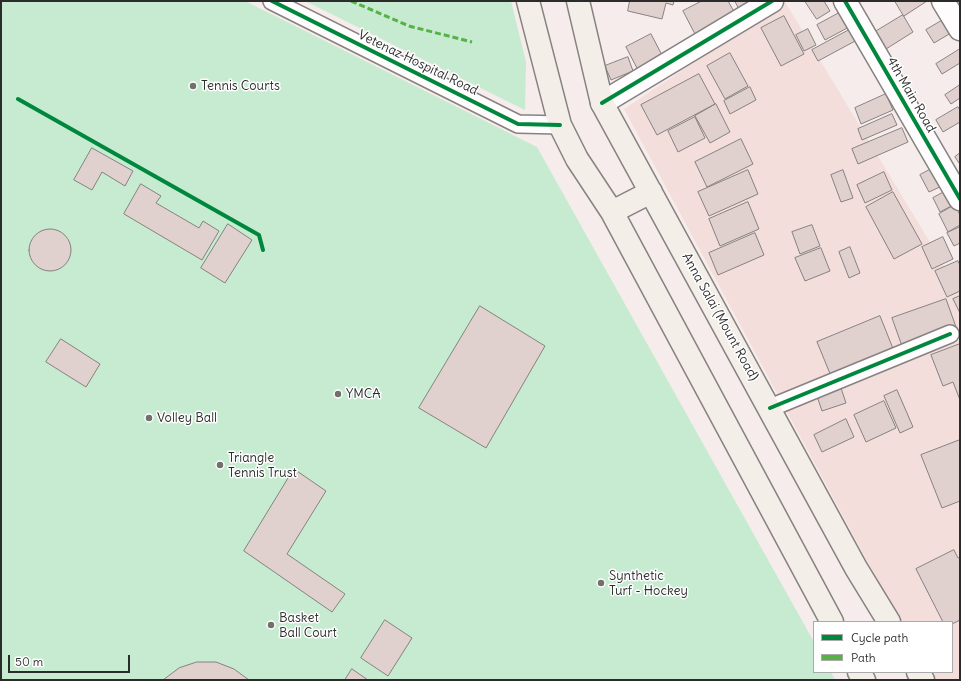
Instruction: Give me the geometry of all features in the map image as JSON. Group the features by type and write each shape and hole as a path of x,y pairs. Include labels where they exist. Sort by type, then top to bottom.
{"main road":[{"path":"528,1 560,125 577,159 612,212 831,621"},
{"name":"Anna Salai (Mount Road)","path":"578,1 602,103 770,408 856,568 888,621"},
{"path":"612,212 651,192"}],"street":[{"name":"Vetenaz Hospital Road","path":"272,1 518,124 560,125"},
{"path":"602,103 772,1"},
{"name":"4th Main Road","path":"845,1 960,199"},
{"path":"943,1 960,29"},
{"path":"770,408 950,334"}],"shaded area":[{"path":"785,2 960,292 960,680 931,680 928,673 953,673 953,621 899,621 624,109"}],"green space":[{"name":"YMCA","path":"1,1 245,1 537,147 813,640 813,673 832,673 835,680 1,680"},
{"path":"305,1 511,1 526,62 525,110"}],"building":[{"path":"630,1 674,1 673,5 666,3 662,19 628,11"},
{"path":"702,1 728,1 736,15 696,36 683,11"},
{"path":"735,1 754,1 740,10"},
{"path":"805,1 824,1 830,11 817,19"},
{"path":"895,1 927,1 904,16"},
{"path":"841,12 849,27 825,40 817,25"},
{"path":"903,15 913,32 886,49 875,32"},
{"path":"784,16 804,54 781,66 761,28"},
{"path":"948,17 956,30 934,43 926,30"},
{"path":"808,29 816,45 804,51 796,35"},
{"path":"851,29 857,40 818,61 812,50"},
{"path":"651,34 663,57 638,70 626,47"},
{"path":"960,49 960,63 942,74 936,64"},
{"path":"730,53 748,86 725,99 707,66"},
{"path":"628,57 633,71 611,80 605,66"},
{"path":"699,74 715,104 657,135 641,105"},
{"path":"960,85 960,98 951,104 945,95"},
{"path":"750,87 756,100 730,114 724,101"},
{"path":"886,94 893,110 861,124 855,108"},
{"path":"716,104 730,132 710,143 695,116"},
{"path":"958,107 960,110 960,122 943,132 936,120"},
{"path":"892,114 897,125 862,140 858,129"},
{"path":"695,117 705,138 678,152 668,131"},
{"path":"902,128 908,142 858,164 852,149"},
{"path":"741,139 753,164 707,187 695,162"},
{"path":"92,148 133,171 125,186 102,172 92,190 74,180"},
{"path":"960,153 960,163 959,163 955,157"},
{"path":"935,167 944,185 929,192 920,175"},
{"path":"748,170 758,194 709,216 698,192"},
{"path":"843,170 853,198 841,202 831,175"},
{"path":"884,172 892,190 865,203 857,185"},
{"path":"141,184 161,196 156,203 199,228 203,221 219,231 202,260 124,214"},
{"path":"948,190 955,204 940,212 933,198"},
{"path":"893,192 922,244 894,259 866,207"},
{"path":"748,202 759,229 720,246 709,219"},
{"path":"955,205 960,215 960,225 948,232 939,214"},
{"path":"228,224 252,240 225,283 201,268"},
{"path":"812,225 820,246 800,254 792,232"},
{"path":"960,227 960,243 954,246 947,233"},
{"path":"46,229 54,229 62,232 68,238 71,250 68,262 62,268 54,271 46,271 38,268 32,262 29,254 29,246 32,238 38,232"},
{"path":"755,233 764,255 718,275 709,253"},
{"path":"943,237 953,259 932,269 922,247"},
{"path":"850,247 860,273 849,278 839,252"},
{"path":"821,248 830,271 805,281 795,258"},
{"path":"958,261 960,265 960,291 947,297 935,271"},
{"path":"960,296 960,313 953,299"},
{"path":"946,299 956,327 902,346 892,318"},
{"path":"480,306 545,346 486,448 419,408"},
{"path":"880,316 894,351 831,376 817,342"},
{"path":"61,339 100,364 86,387 46,362"},
{"path":"960,344 960,400 953,382 943,386 931,355"},
{"path":"841,388 846,403 822,411 817,396"},
{"path":"897,390 913,427 900,433 884,396"},
{"path":"884,401 896,428 866,442 854,415"},
{"path":"846,419 854,437 822,452 814,435"},
{"path":"960,440 960,501 942,508 921,455"},
{"path":"294,469 326,491 287,554 345,594 332,612 244,551"},
{"path":"954,550 958,558 960,557 960,620 953,624 953,621 942,621 916,569"},
{"path":"385,620 412,638 388,676 361,658"},
{"path":"197,662 216,662 234,669 249,680 163,680 179,668"},
{"path":"352,669 368,680 345,680"}],"marked path":[{"path":"351,1 409,26 472,42"}],"cycle path":[{"path":"272,1 518,124 560,125"},
{"path":"602,103 772,1"},
{"path":"845,1 960,199"},
{"path":"18,99 259,235 263,250"},
{"path":"770,408 950,334"}],"place":[{"name":"Tennis Courts","path":"193,86"},
{"name":"YMCA","path":"338,394"},
{"name":"Volley Ball","path":"149,418"},
{"name":"Triangle Tennis Trust","path":"220,465"},
{"name":"Synthetic Turf - Hockey","path":"601,583"},
{"name":"Basket Ball Court","path":"271,625"}]}
